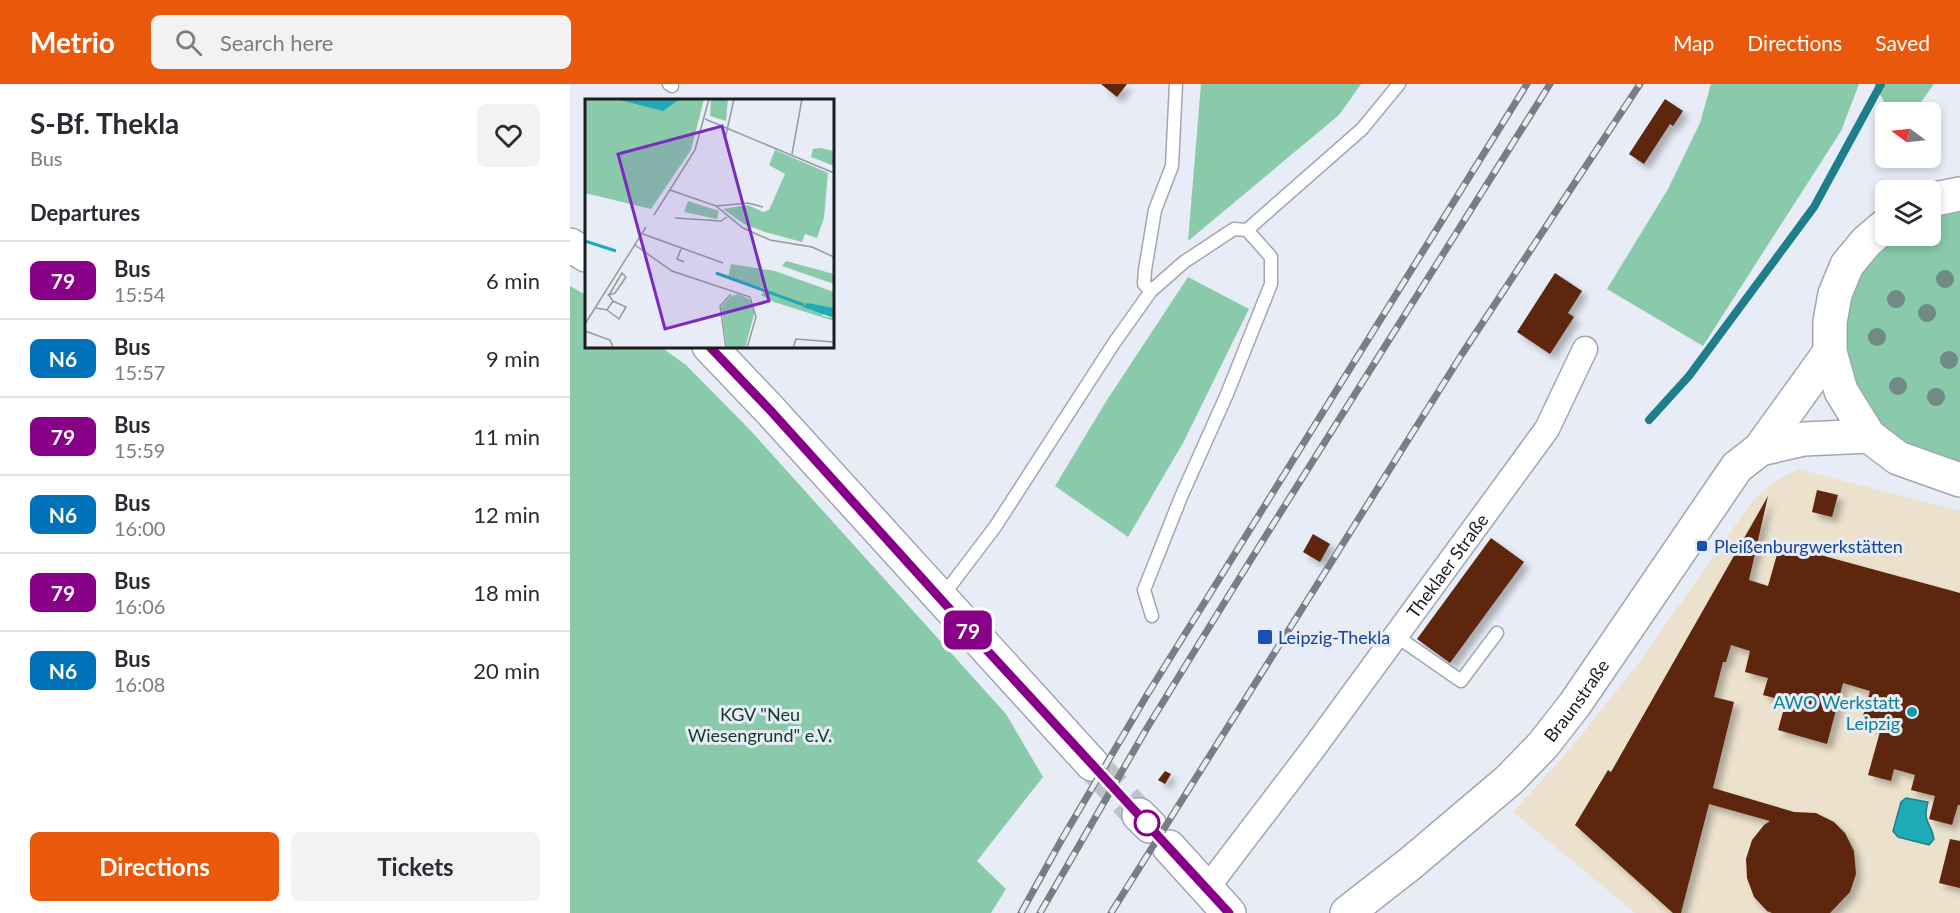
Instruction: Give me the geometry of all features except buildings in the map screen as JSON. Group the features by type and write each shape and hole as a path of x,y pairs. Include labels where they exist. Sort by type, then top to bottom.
{"main road":[{"path":"1941,198 1960,194"},
{"path":"1875,234 1847,266 1835,294 1830,322 1830,352 1841,392 1869,436 1898,458 1960,480"},
{"path":"570,245 585,254"},
{"path":"711,348 1092,764"},
{"name":"Braunstraße","path":"1347,913 1411,863 1509,780 1542,745 1575,704 1737,467 1760,449 1830,352"},
{"name":"Braunstraße","path":"1760,449 1804,439 1869,436"},
{"path":"1153,829 1229,913"}],"street":[{"name":"Theklaer Straße","path":"1207,888 1313,749 1547,429 1585,349"}],"lane":[{"path":"1151,291 1144,284 1145,270 1155,210 1172,166 1176,84"},
{"path":"1247,230 1362,129 1399,84"},
{"path":"940,598 995,527 1114,343 1151,291 1184,262 1234,229 1247,230 1271,257 1271,284 1144,590 1152,616"},
{"path":"1396,636 1461,681 1497,633"}],"shaded area":[{"path":"1798,469 1960,511 1960,913 1635,913 1513,812 1566,754 1638,664 1751,503 1771,484"}],"green space":[{"path":"1201,84 1361,84 1339,115 1188,241"},
{"path":"1711,84 1859,84 1841,131 1703,346 1607,289 1668,189 1700,123"},
{"path":"1874,84 1934,84 1921,102 1884,102"},
{"path":"1960,205 1960,467 1931,460 1882,430 1862,405 1844,357 1847,300 1860,274 1883,246 1941,246 1941,210"},
{"path":"1188,277 1249,309 1183,443 1128,537 1055,486 1107,400"},
{"name":"KGV \"Neu Wiesengrund\" e.V.","path":"570,286 585,294 585,348 662,348 686,365 751,431 1006,714 1043,777 977,861 1006,889 991,913 570,913"}],"water":[{"path":"1906,798 1928,802 1926,819 1934,839 1929,845 1898,837 1893,831 1901,802"}],"waterway":[{"path":"1649,420 1689,376 1814,207 1881,84"}],"tunnel":[{"path":"1092,764 1139,815"}],"railway":[{"path":"1021,913 1147,695 1527,84"},
{"path":"1040,913 1147,728 1550,84"},
{"path":"1111,913 1462,354 1640,84"}],"bus line":[{"name":"79","path":"711,348 1229,913"}],"place":[{"name":"Pleißenburgwerkstätten","path":"1702,546"},
{"name":"Leipzig-Thekla","path":"1265,637"},
{"name":"AWO Werkstatt Leipzig","path":"1912,712"}]}
